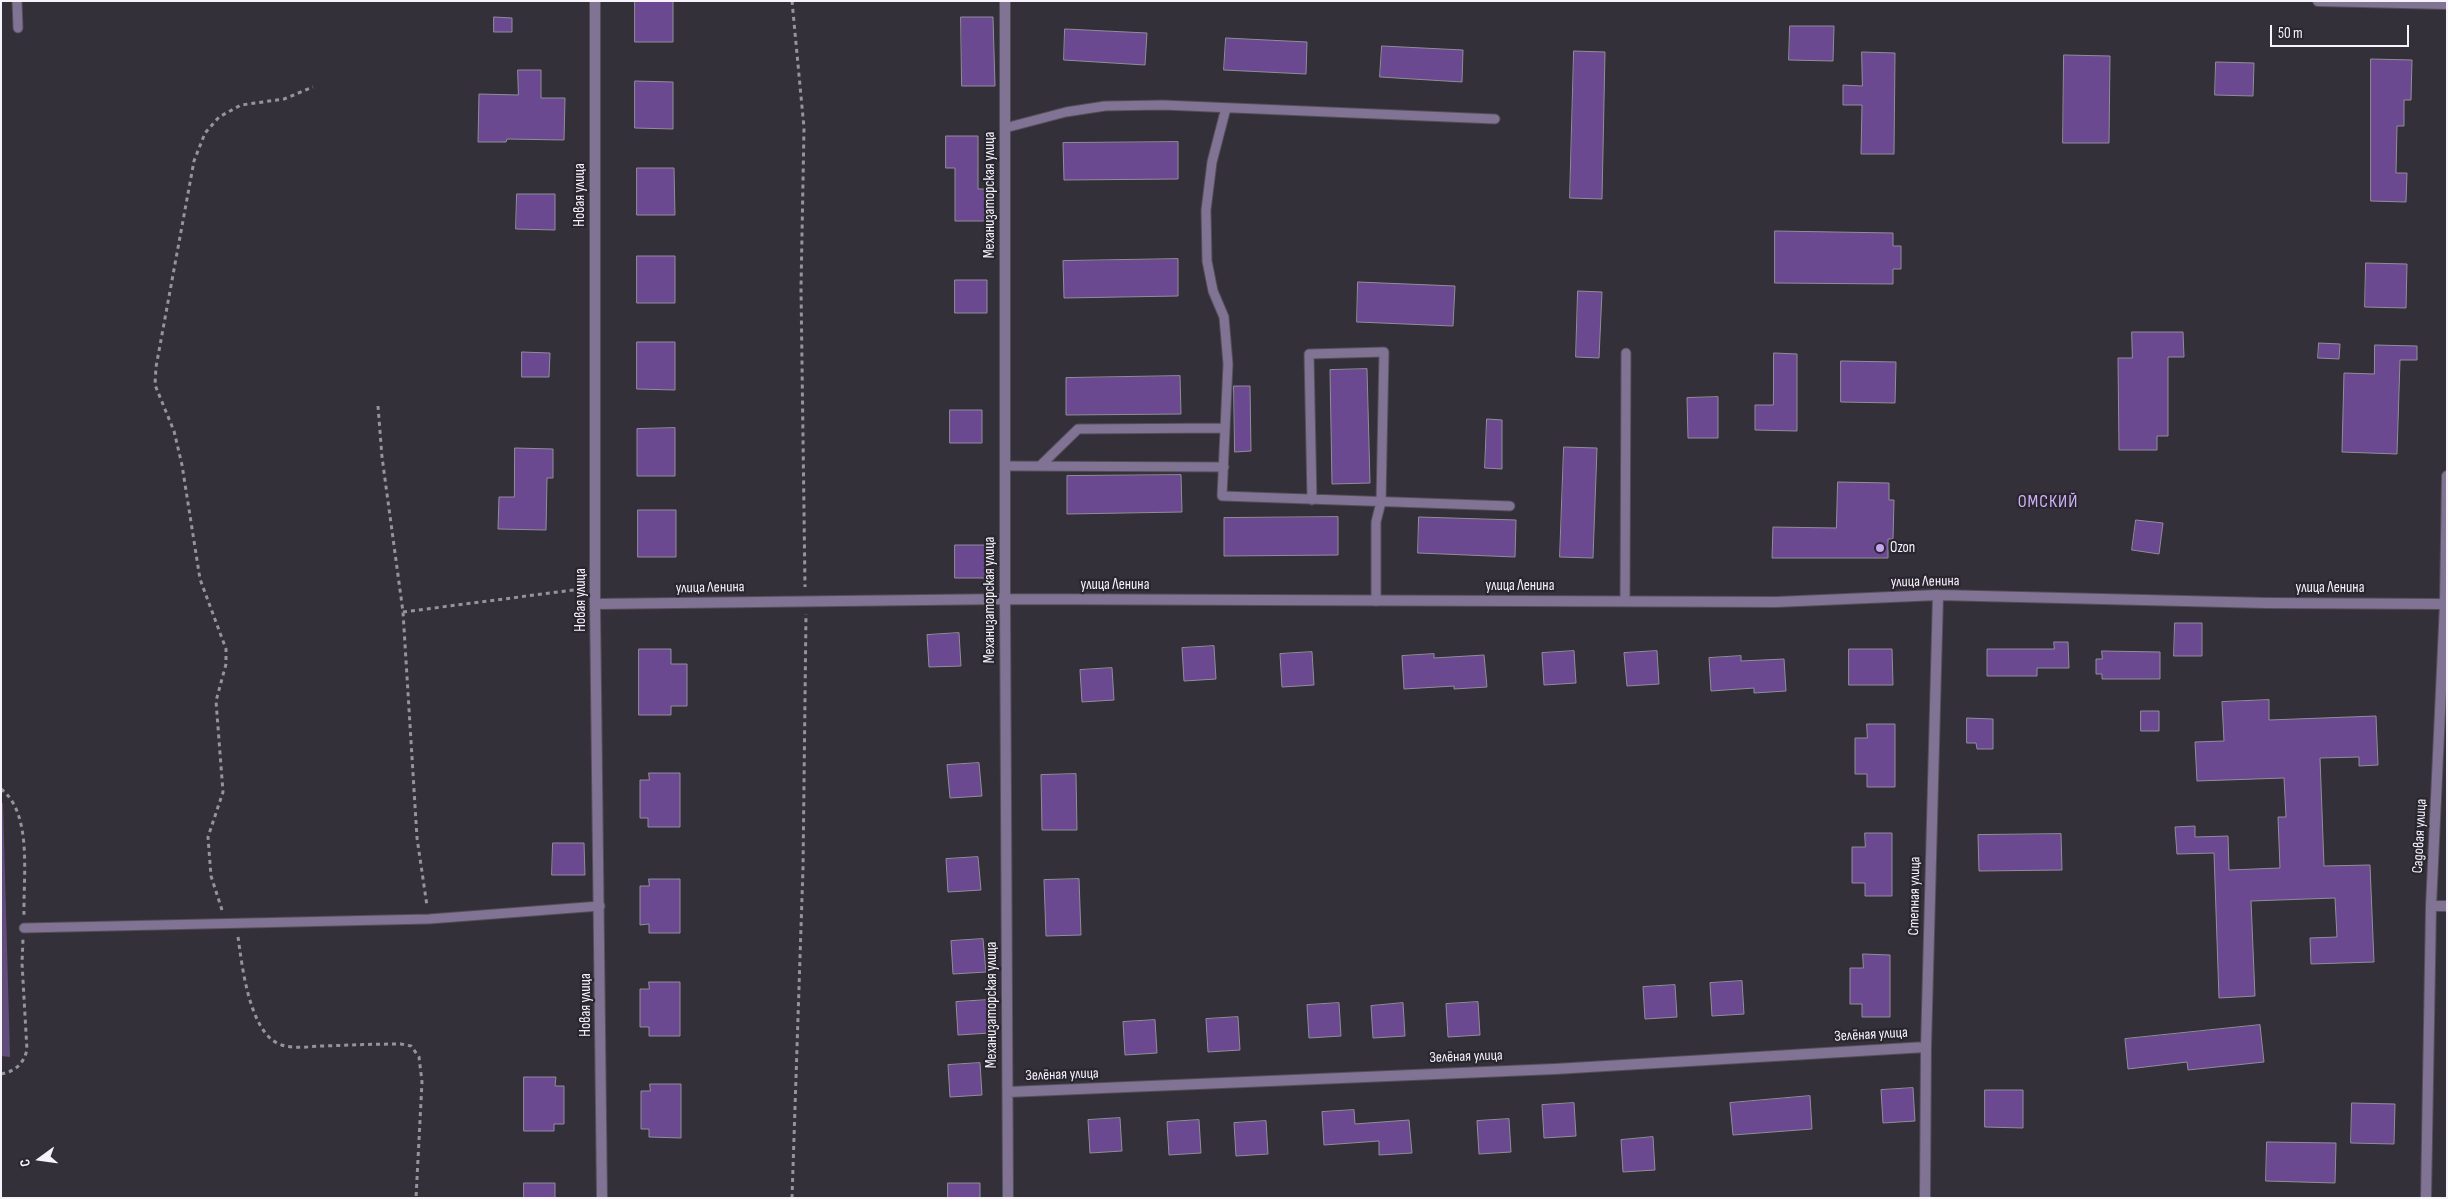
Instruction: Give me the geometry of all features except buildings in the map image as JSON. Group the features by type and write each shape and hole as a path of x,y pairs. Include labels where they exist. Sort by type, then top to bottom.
{"street":[{"name":"Новая улица","path":"595,1 595,604 602,1198"},
{"name":"Механизаторская улица","path":"1005,1 1008,1198"},
{"path":"2318,1 2447,4"},
{"name":"Садовая улица","path":"2426,1198 2431,906 2445,604 2447,476"},
{"name":"улица Ленина","path":"595,604 1005,599 1776,602 1938,595 2258,603 2445,604"},
{"name":"Степная улица","path":"1925,1198 1926,1047 1938,595"},
{"path":"2431,906 2447,906"},
{"name":"Зелёная улица","path":"1008,1092 1556,1069 1926,1047"}],"lane":[{"path":"17,1 18,28"},
{"path":"1005,128 1066,112 1105,106 1162,105 1495,119"},
{"path":"1226,108 1212,162 1206,210 1207,261 1213,291 1224,317 1228,364 1222,496 1510,506"},
{"path":"1312,500 1309,354 1384,352 1381,502 1376,522 1376,601"},
{"path":"1625,600 1626,353"},
{"path":"1040,466 1078,428 1225,428"},
{"path":"1005,466 1224,467"},
{"path":"24,928 428,919 600,906"}],"path":[{"path":"792,1 804,128 802,288 806,602 803,868 792,1198"},
{"path":"313,87 284,99 241,105 219,117 205,133 194,161 156,367 155,385 174,430 182,465 200,579 226,650 226,664 216,701 223,792 208,837 211,876 217,901 233,924 248,991 257,1021 265,1032 278,1044 300,1048 401,1044 411,1046 419,1057 422,1106 416,1198"},
{"path":"378,406 382,457 403,612 417,838 428,919"},
{"path":"403,612 595,588"},
{"path":"1,788 10,795 18,808 23,825 24,928 22,963 27,1050 24,1061 16,1069 1,1074"}],"shaded area":[{"path":"1,803 3,803 10,1057 1,1056"}],"place":[{"name":"Ozon","path":"1880,548"}],"district":[{"name":"ОМСКИЙ","path":"2048,502"}]}
